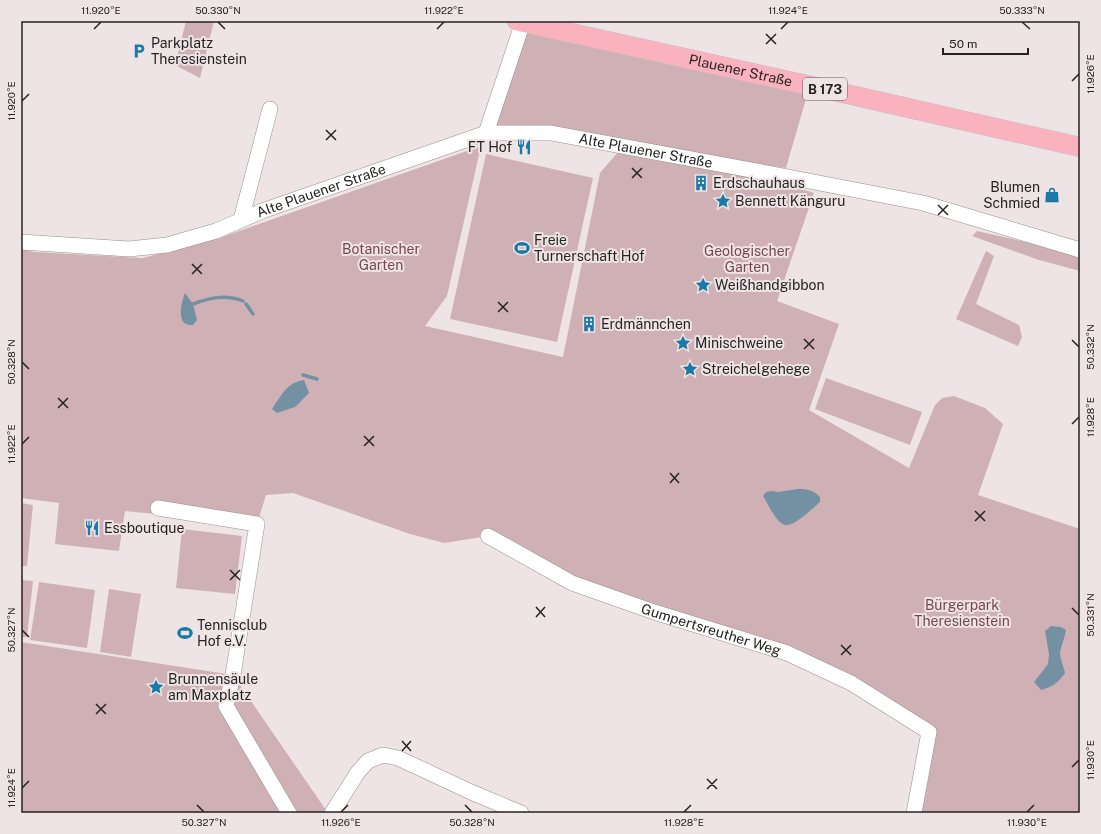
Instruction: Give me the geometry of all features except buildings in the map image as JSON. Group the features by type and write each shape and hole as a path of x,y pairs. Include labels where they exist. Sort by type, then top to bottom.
{"main road":[{"name":"Plauener Straße","path":"520,21 1080,147"}],"street":[{"path":"486,133 520,21"},
{"name":"Alte Plauener Straße","path":"241,220 270,109"},
{"name":"Alte Plauener Straße","path":"21,242 129,249 167,245 216,231 262,211 486,133 551,133 923,203 1080,250"},
{"path":"158,508 257,524 233,675 226,706 289,813"},
{"name":"Gumpertsreuther Weg","path":"488,536 572,583 654,612 787,653 851,684 929,732 914,813"},
{"path":"332,813 358,772 368,761 383,754 398,758 471,792 521,813"}],"green space":[{"path":"186,21 214,21 200,78 175,65"},
{"path":"525,29 808,92 786,168 495,125"},
{"name":"Bürgerpark Theresienstein","path":"481,146 447,296 425,326 563,357 600,173 619,151 770,179 814,193 777,301 839,324 809,410 909,468 935,405 942,398 954,396 985,408 1003,424 978,495 1080,529 1080,813 914,813 929,732 851,683 572,583 488,536 444,543 410,534 293,493 266,495 257,524 125,511 119,551 55,544 59,503 21,498 21,249 34,252 143,258 219,238"},
{"name":"Freie Turnerschaft Hof","path":"486,154 593,178 557,342 450,319"},
{"path":"977,231 1080,254 1080,271 1039,260 972,236"},
{"path":"986,251 994,256 976,304 1019,325 1022,337 1018,346 956,319"},
{"path":"826,378 922,412 910,445 815,409"},
{"path":"21,503 33,505 27,566 21,566"},
{"path":"182,529 242,536 235,594 176,588"},
{"path":"21,580 33,581 27,637 21,637"},
{"path":"39,582 95,590 87,648 30,640"},
{"path":"109,589 141,594 131,657 100,652"},
{"path":"21,642 233,675 328,813 21,813"}],"water":[{"path":"185,293 193,304 197,320 193,325 183,322 181,314"},
{"path":"304,380 309,393 295,407 277,413 272,409 285,390 293,384"},
{"path":"798,489 813,491 820,497 820,502 799,520 790,525 784,525 775,517 763,496 766,492"},
{"path":"1051,626 1061,627 1066,630 1060,653 1065,673 1054,684 1041,690 1034,682 1048,664 1049,654 1045,631"}],"waterway":[{"path":"193,304 205,300 224,297 243,301"},
{"path":"246,304 253,314"},
{"path":"303,375 317,379"}],"place":[{"name":"Parkplatz Theresienstein","path":"139,51"},
{"name":"FT Hof","path":"524,147"},
{"name":"Erdschauhaus","path":"701,183"},
{"name":"Blumen Schmied","path":"1052,195"},
{"name":"Bennett Känguru","path":"723,201"},
{"name":"Freie Turnerschaft Hof","path":"522,248"},
{"name":"Weißhandgibbon","path":"703,285"},
{"name":"Erdmännchen","path":"589,324"},
{"name":"Minischweine","path":"683,343"},
{"name":"Streichelgehege","path":"690,369"},
{"name":"Essboutique","path":"92,528"},
{"name":"Tennisclub Hof e.V.","path":"185,633"},
{"name":"Brunnensäule am Maxplatz","path":"156,687"}],"park label":[{"name":"Botanischer Garten","path":"381,258"},
{"name":"Geologischer Garten","path":"747,260"}]}
